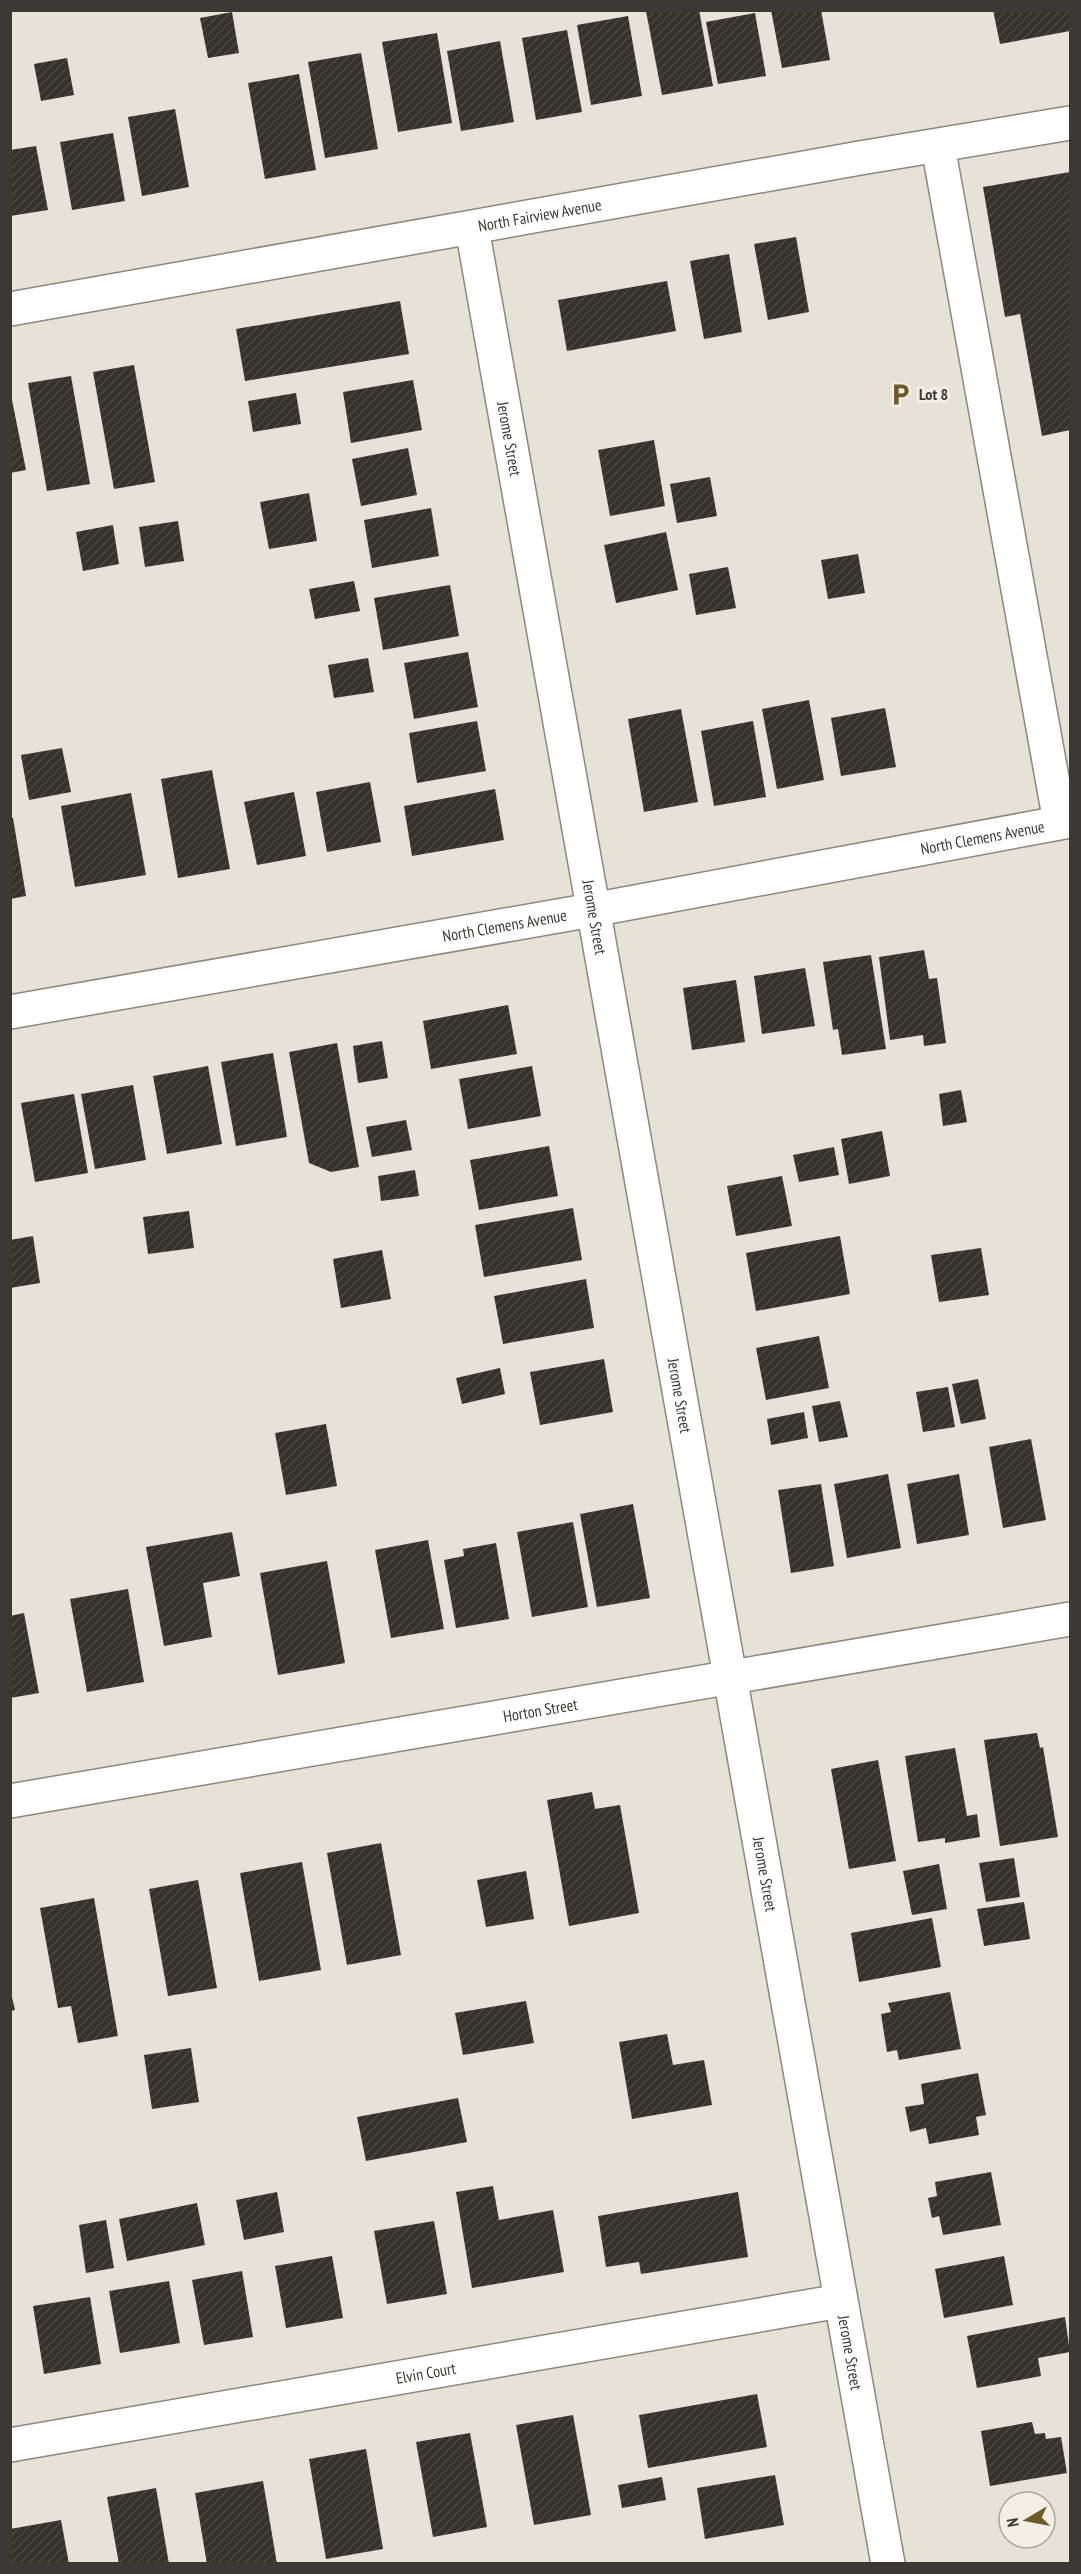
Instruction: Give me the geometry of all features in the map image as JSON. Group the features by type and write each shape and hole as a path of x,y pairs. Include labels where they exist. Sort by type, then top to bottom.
{"street":[{"name":"North Fairview Avenue","path":"10,309 1071,123"},
{"path":"938,146 1065,821"},
{"name":"Jerome Street","path":"472,228 888,2564"},
{"name":"North Clemens Avenue","path":"10,1012 592,910 1065,821"},
{"name":"Horton Street","path":"10,1801 1071,1619"},
{"name":"Elvin Court","path":"10,2445 840,2301"}],"building":[{"path":"699,10 713,86 662,95 646,11"},
{"path":"771,10 821,10 830,60 782,68"},
{"path":"993,10 1070,10 1070,31 1000,44"},
{"path":"232,12 239,53 208,58 200,18"},
{"path":"755,13 766,76 718,84 706,22"},
{"path":"628,16 642,96 591,105 577,25"},
{"path":"567,30 582,112 536,120 522,38"},
{"path":"437,33 452,123 398,132 382,42"},
{"path":"500,41 514,122 461,131 447,51"},
{"path":"361,53 378,149 325,158 308,62"},
{"path":"67,58 74,95 41,101 34,64"},
{"path":"299,74 316,170 265,179 248,83"},
{"path":"175,109 189,187 142,196 128,117"},
{"path":"113,133 125,201 72,210 60,142"},
{"path":"36,146 48,210 10,216 10,150"},
{"path":"1070,172 1070,430 1042,436 1020,314 1005,317 983,187"},
{"path":"796,237 809,312 768,320 754,244"},
{"path":"729,254 742,332 704,339 690,261"},
{"path":"667,281 676,331 567,351 558,300"},
{"path":"400,301 409,354 245,381 236,329"},
{"path":"134,365 155,482 114,489 93,372"},
{"path":"71,376 90,484 47,491 28,383"},
{"path":"413,380 422,430 351,443 343,392"},
{"path":"10,390 26,470 10,473"},
{"path":"296,393 301,424 253,432 248,401"},
{"path":"654,440 665,506 610,516 598,450"},
{"path":"408,448 417,495 361,506 352,459"},
{"path":"710,477 717,516 677,523 670,484"},
{"path":"309,493 317,541 269,549 260,502"},
{"path":"431,508 439,556 372,568 364,520"},
{"path":"178,521 184,561 145,567 139,527"},
{"path":"113,525 119,564 83,571 76,532"},
{"path":"666,532 678,590 616,603 604,545"},
{"path":"858,554 865,593 828,599 821,560"},
{"path":"728,567 736,608 696,615 689,574"},
{"path":"354,581 360,611 315,619 309,589"},
{"path":"450,585 459,636 383,650 374,598"},
{"path":"468,652 478,707 414,719 404,663"},
{"path":"368,658 374,692 334,698 328,665"},
{"path":"809,700 824,780 777,789 762,709"},
{"path":"885,708 896,767 841,776 831,718"},
{"path":"681,709 698,802 644,812 628,719"},
{"path":"477,721 486,771 417,783 409,733"},
{"path":"753,721 766,797 714,806 701,731"},
{"path":"62,748 71,792 29,800 21,755"},
{"path":"212,770 230,869 178,878 161,779"},
{"path":"370,782 381,842 327,852 316,792"},
{"path":"495,789 504,840 412,856 404,806"},
{"path":"294,792 306,856 257,865 244,802"},
{"path":"131,793 146,875 75,887 61,806"},
{"path":"10,818 13,818 26,896 10,899"},
{"path":"924,950 929,979 937,978 946,1043 924,1046 923,1035 890,1040 879,957"},
{"path":"871,955 886,1049 842,1055 838,1029 833,1030 823,962"},
{"path":"805,968 815,1026 762,1034 754,976"},
{"path":"736,980 745,1042 692,1050 683,988"},
{"path":"508,1005 517,1054 431,1069 423,1021"},
{"path":"382,1041 388,1078 358,1083 353,1046"},
{"path":"337,1043 359,1167 331,1172 309,1163 289,1052"},
{"path":"273,1053 287,1137 236,1146 221,1062"},
{"path":"208,1066 222,1144 167,1154 153,1076"},
{"path":"532,1066 541,1116 468,1129 459,1079"},
{"path":"133,1085 146,1160 95,1169 81,1094"},
{"path":"961,1090 967,1122 943,1126 939,1094"},
{"path":"74,1094 88,1173 35,1182 21,1103"},
{"path":"406,1120 412,1150 372,1157 366,1127"},
{"path":"882,1131 890,1176 849,1184 841,1139"},
{"path":"549,1146 558,1196 479,1210 470,1160"},
{"path":"834,1147 839,1175 799,1182 793,1155"},
{"path":"415,1170 419,1196 381,1201 378,1176"},
{"path":"782,1176 792,1226 736,1236 727,1186"},
{"path":"573,1208 582,1260 484,1277 475,1225"},
{"path":"189,1211 194,1248 148,1254 143,1217"},
{"path":"33,1236 40,1283 10,1288 10,1240"},
{"path":"840,1236 850,1294 756,1311 746,1253"},
{"path":"981,1248 989,1295 939,1302 931,1255"},
{"path":"382,1250 391,1299 341,1308 333,1259"},
{"path":"586,1279 594,1328 503,1344 494,1296"},
{"path":"819,1336 829,1388 766,1400 756,1348"},
{"path":"604,1359 613,1412 540,1425 530,1372"},
{"path":"500,1368 505,1394 462,1404 456,1378"},
{"path":"978,1379 986,1419 961,1424 952,1384"},
{"path":"948,1387 955,1427 923,1432 916,1392"},
{"path":"840,1401 848,1437 819,1442 812,1406"},
{"path":"804,1412 808,1438 771,1445 767,1419"},
{"path":"326,1424 337,1486 286,1495 275,1433"},
{"path":"1031,1439 1046,1520 1003,1528 989,1447"},
{"path":"888,1474 901,1548 847,1558 834,1484"},
{"path":"959,1474 969,1535 917,1544 907,1484"},
{"path":"821,1484 834,1566 791,1573 778,1490"},
{"path":"633,1504 650,1598 597,1607 580,1514"},
{"path":"573,1522 588,1607 532,1617 517,1532"},
{"path":"232,1532 240,1576 203,1583 212,1637 164,1646 146,1547"},
{"path":"428,1540 444,1629 391,1638 375,1550"},
{"path":"496,1543 509,1619 456,1628 444,1560 464,1556 463,1549"},
{"path":"327,1561 345,1663 278,1675 260,1573"},
{"path":"128,1589 144,1682 87,1692 70,1599"},
{"path":"24,1613 39,1693 10,1698 10,1616"},
{"path":"1037,1733 1040,1748 1043,1747 1058,1837 1000,1846 984,1740"},
{"path":"955,1748 967,1816 977,1814 980,1837 945,1843 945,1838 918,1842 905,1756"},
{"path":"878,1760 896,1861 849,1869 831,1769"},
{"path":"592,1792 595,1809 620,1805 639,1913 569,1926 547,1800"},
{"path":"381,1843 401,1955 347,1965 327,1853"},
{"path":"1014,1858 1020,1897 986,1902 979,1863"},
{"path":"302,1862 321,1970 259,1981 240,1873"},
{"path":"939,1864 947,1909 912,1915 903,1871"},
{"path":"526,1871 534,1919 486,1927 477,1880"},
{"path":"198,1880 217,1988 168,1996 149,1889"},
{"path":"94,1898 118,2036 78,2043 71,2006 58,2008 40,1908"},
{"path":"1024,1902 1030,1939 984,1946 977,1909"},
{"path":"932,1918 941,1967 859,1982 851,1933"},
{"path":"10,1989 15,2010 10,2011"},
{"path":"950,1992 961,2049 899,2060 897,2050 887,2052 881,2014 891,2012 888,2003"},
{"path":"526,2001 534,2043 463,2055 455,2013"},
{"path":"667,2034 673,2065 704,2060 712,2105 632,2119 619,2042"},
{"path":"191,2048 199,2102 152,2109 144,2055"},
{"path":"978,2073 986,2115 976,2117 979,2135 929,2144 926,2128 910,2132 905,2107 924,2104 921,2084"},
{"path":"458,2098 467,2142 366,2161 357,2117"},
{"path":"991,2172 1001,2225 943,2235 939,2216 932,2218 928,2198 937,2196 935,2182"},
{"path":"493,2186 499,2220 553,2210 564,2272 472,2288 456,2192"},
{"path":"277,2192 284,2232 244,2240 236,2200"},
{"path":"738,2192 748,2257 641,2274 639,2262 606,2267 598,2216"},
{"path":"197,2203 205,2245 127,2261 119,2219"},
{"path":"106,2220 114,2268 86,2273 79,2225"},
{"path":"434,2221 447,2294 387,2304 374,2231"},
{"path":"332,2256 343,2318 286,2328 275,2266"},
{"path":"1004,2256 1013,2305 944,2318 935,2269"},
{"path":"242,2271 253,2337 204,2345 192,2280"},
{"path":"169,2281 180,2343 120,2353 109,2291"},
{"path":"90,2297 101,2364 44,2374 33,2306"},
{"path":"1065,2317 1070,2352 1038,2358 1041,2376 977,2388 967,2336"},
{"path":"757,2394 767,2447 648,2468 639,2415"},
{"path":"573,2415 591,2515 534,2525 516,2425"},
{"path":"1032,2422 1035,2434 1045,2433 1046,2439 1061,2437 1067,2473 990,2486 981,2431"},
{"path":"470,2433 487,2527 433,2537 416,2442"},
{"path":"366,2449 383,2549 326,2559 309,2459"},
{"path":"775,2475 784,2525 705,2539 697,2488"},
{"path":"662,2477 666,2500 622,2508 618,2485"},
{"path":"263,2481 277,2564 207,2564 195,2493"},
{"path":"156,2488 169,2564 119,2564 107,2497"},
{"path":"61,2520 69,2564 10,2564 10,2529"}],"place":[{"name":"Lot 8","path":"901,394"}]}
